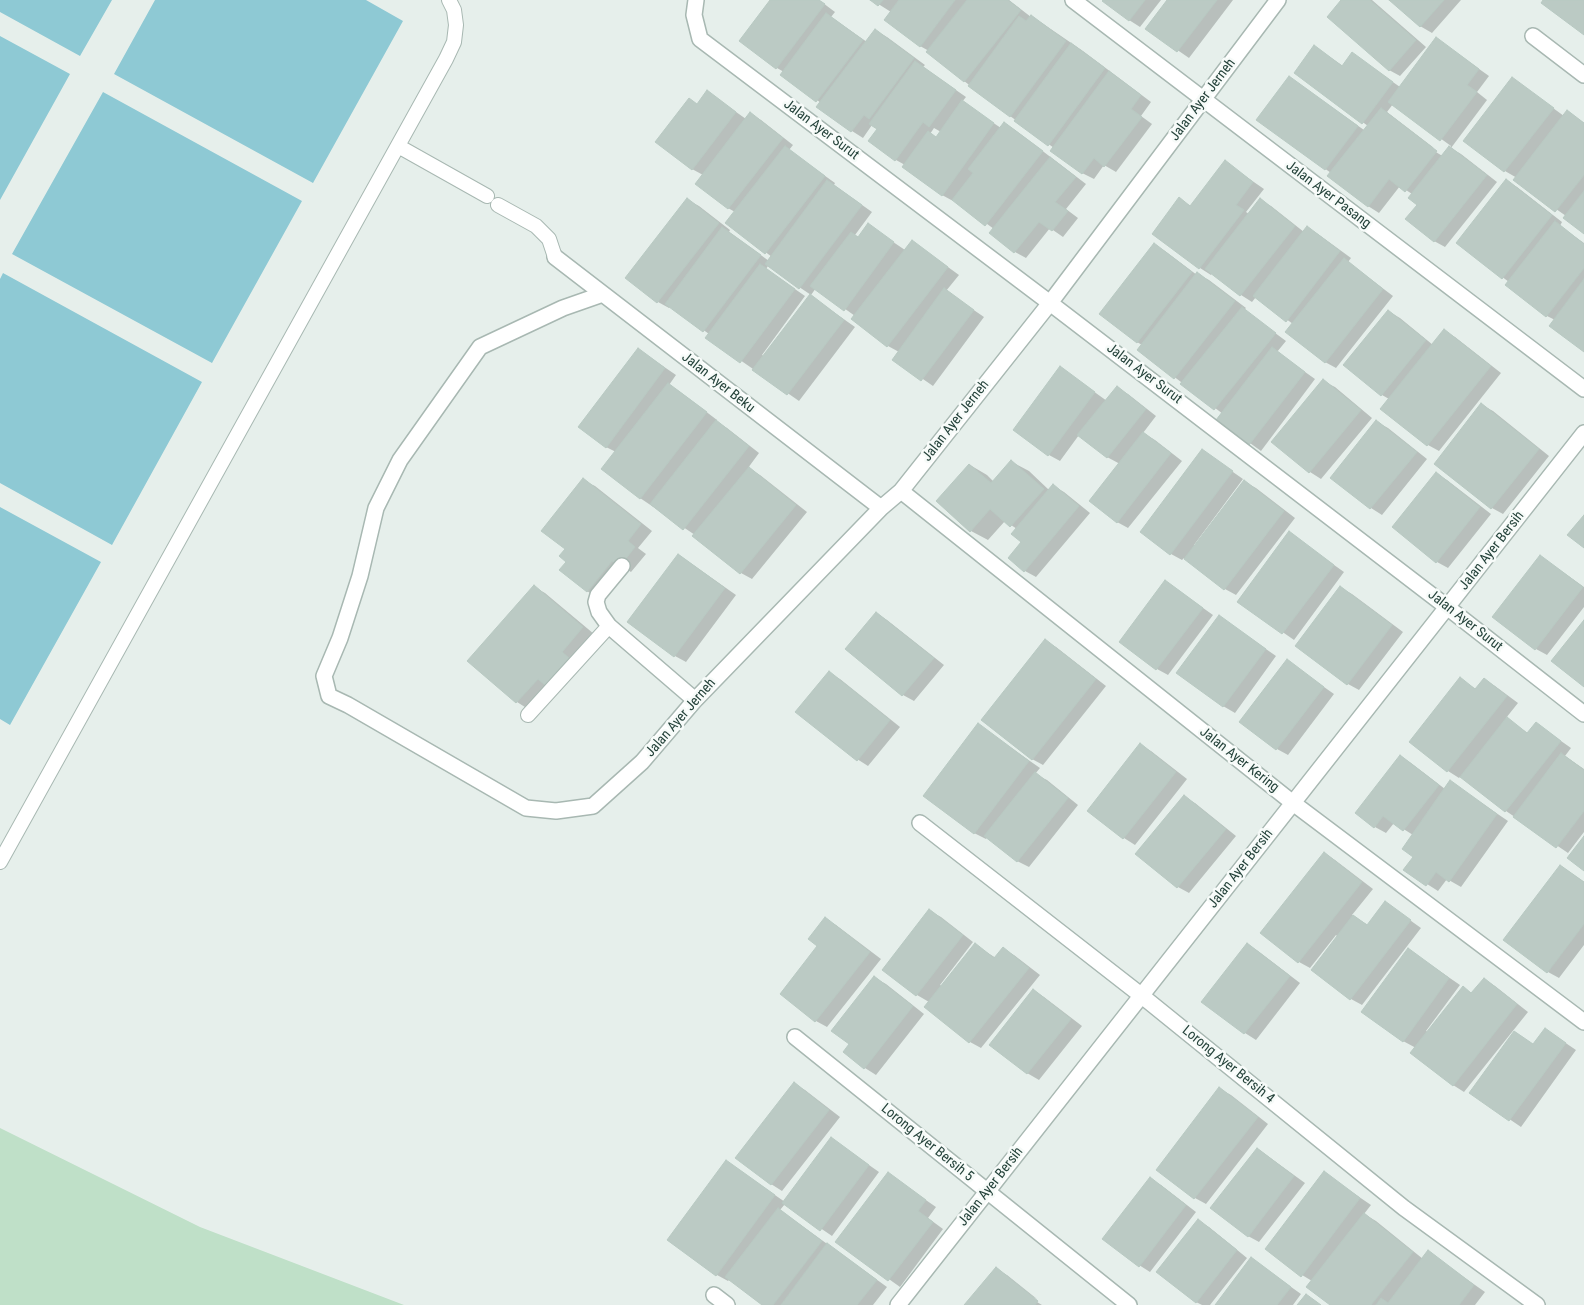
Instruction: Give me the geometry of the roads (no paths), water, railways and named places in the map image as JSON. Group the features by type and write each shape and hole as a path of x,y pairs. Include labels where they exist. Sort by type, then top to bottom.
{"street":[{"name":"Jalan Ayer Surut","path":"696,0 694,15 700,39 1050,302 1448,607 1584,714"},
{"name":"Jalan Ayer Pasang","path":"1073,0 1584,389"},
{"name":"Jalan Ayer Jerneh","path":"603,294 563,308 480,347 400,460 376,508 360,576 340,638 324,676 329,696 348,705 526,808 556,811 593,806 642,762 694,700 880,508 901,491 1050,302 1278,0"},
{"path":"1532,36 1584,75"},
{"name":"Jalan Ayer Beku","path":"555,257 880,508"},
{"name":"Jalan Ayer Bersih","path":"898,1305 1584,433"},
{"name":"Jalan Ayer Kering","path":"901,491 1293,803 1584,1022"},
{"path":"622,566 598,595 596,602 599,612 610,626 694,700"},
{"name":"Lorong Ayer Bersih 4","path":"920,823 1142,996 1404,1208 1537,1305"},
{"name":"Lorong Ayer Bersih 5","path":"795,1037 1129,1305"},
{"path":"714,1295 727,1305"}],"lane":[{"path":"0,862 454,42 456,25 454,10 449,0"},
{"path":"398,146 536,226 549,239 555,257"},
{"path":"528,715 610,626"}],"water":[{"path":"0,0 112,0 80,56 0,12"},
{"path":"155,0 366,0 403,21 313,183 114,74"},
{"path":"0,36 70,74 0,200"},
{"path":"103,92 302,201 212,363 12,254"},
{"path":"3,273 202,382 112,545 0,483 0,279"},
{"path":"0,507 101,562 10,725 0,719"}]}
